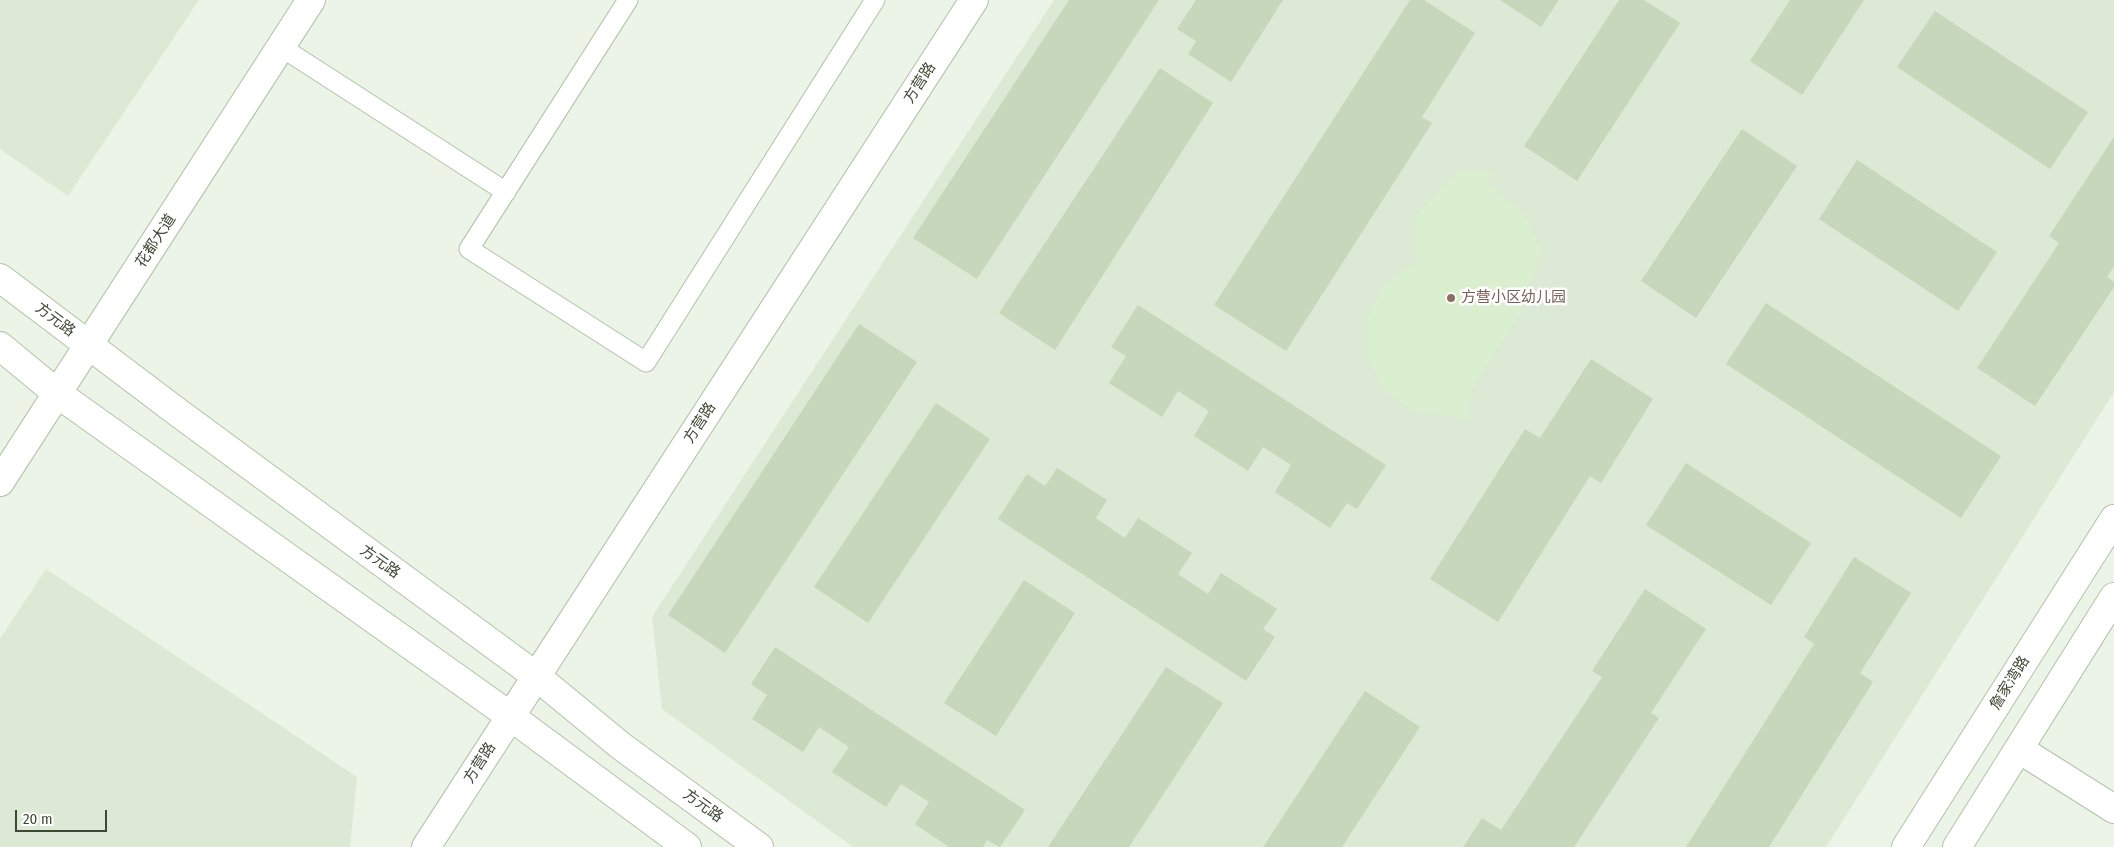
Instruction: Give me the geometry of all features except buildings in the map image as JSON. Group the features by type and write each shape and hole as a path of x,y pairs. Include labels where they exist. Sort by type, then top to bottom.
{"street":[{"name":"花都大道","path":"0,482 311,0"},
{"name":"方营路","path":"426,847 974,0"},
{"name":"方元路","path":"0,278 89,346 536,676 621,746 758,847"},
{"path":"0,346 58,394 510,716 687,847"},
{"name":"詹家湾路","path":"1906,847 2114,519"},
{"path":"1957,847 2114,597"},
{"path":"2019,749 2114,809"}],"lane":[{"path":"628,0 469,249 646,362 875,0"},
{"path":"281,47 506,192"}],"shaded area":[{"path":"0,0 199,0 68,196 0,149"},
{"path":"1054,0 2114,0 2114,392 1826,847 853,847 662,709 652,617"},
{"name":"方营小区幼儿园","path":"1492,171 1488,184 1524,213 1541,250 1521,313 1492,356 1472,391 1467,419 1417,413 1385,391 1367,357 1367,318 1385,283 1417,261 1416,215 1456,173"},
{"path":"46,569 357,777 350,847 0,847 0,639"}],"place":[{"name":"方营小区幼儿园","path":"1451,298"}]}
